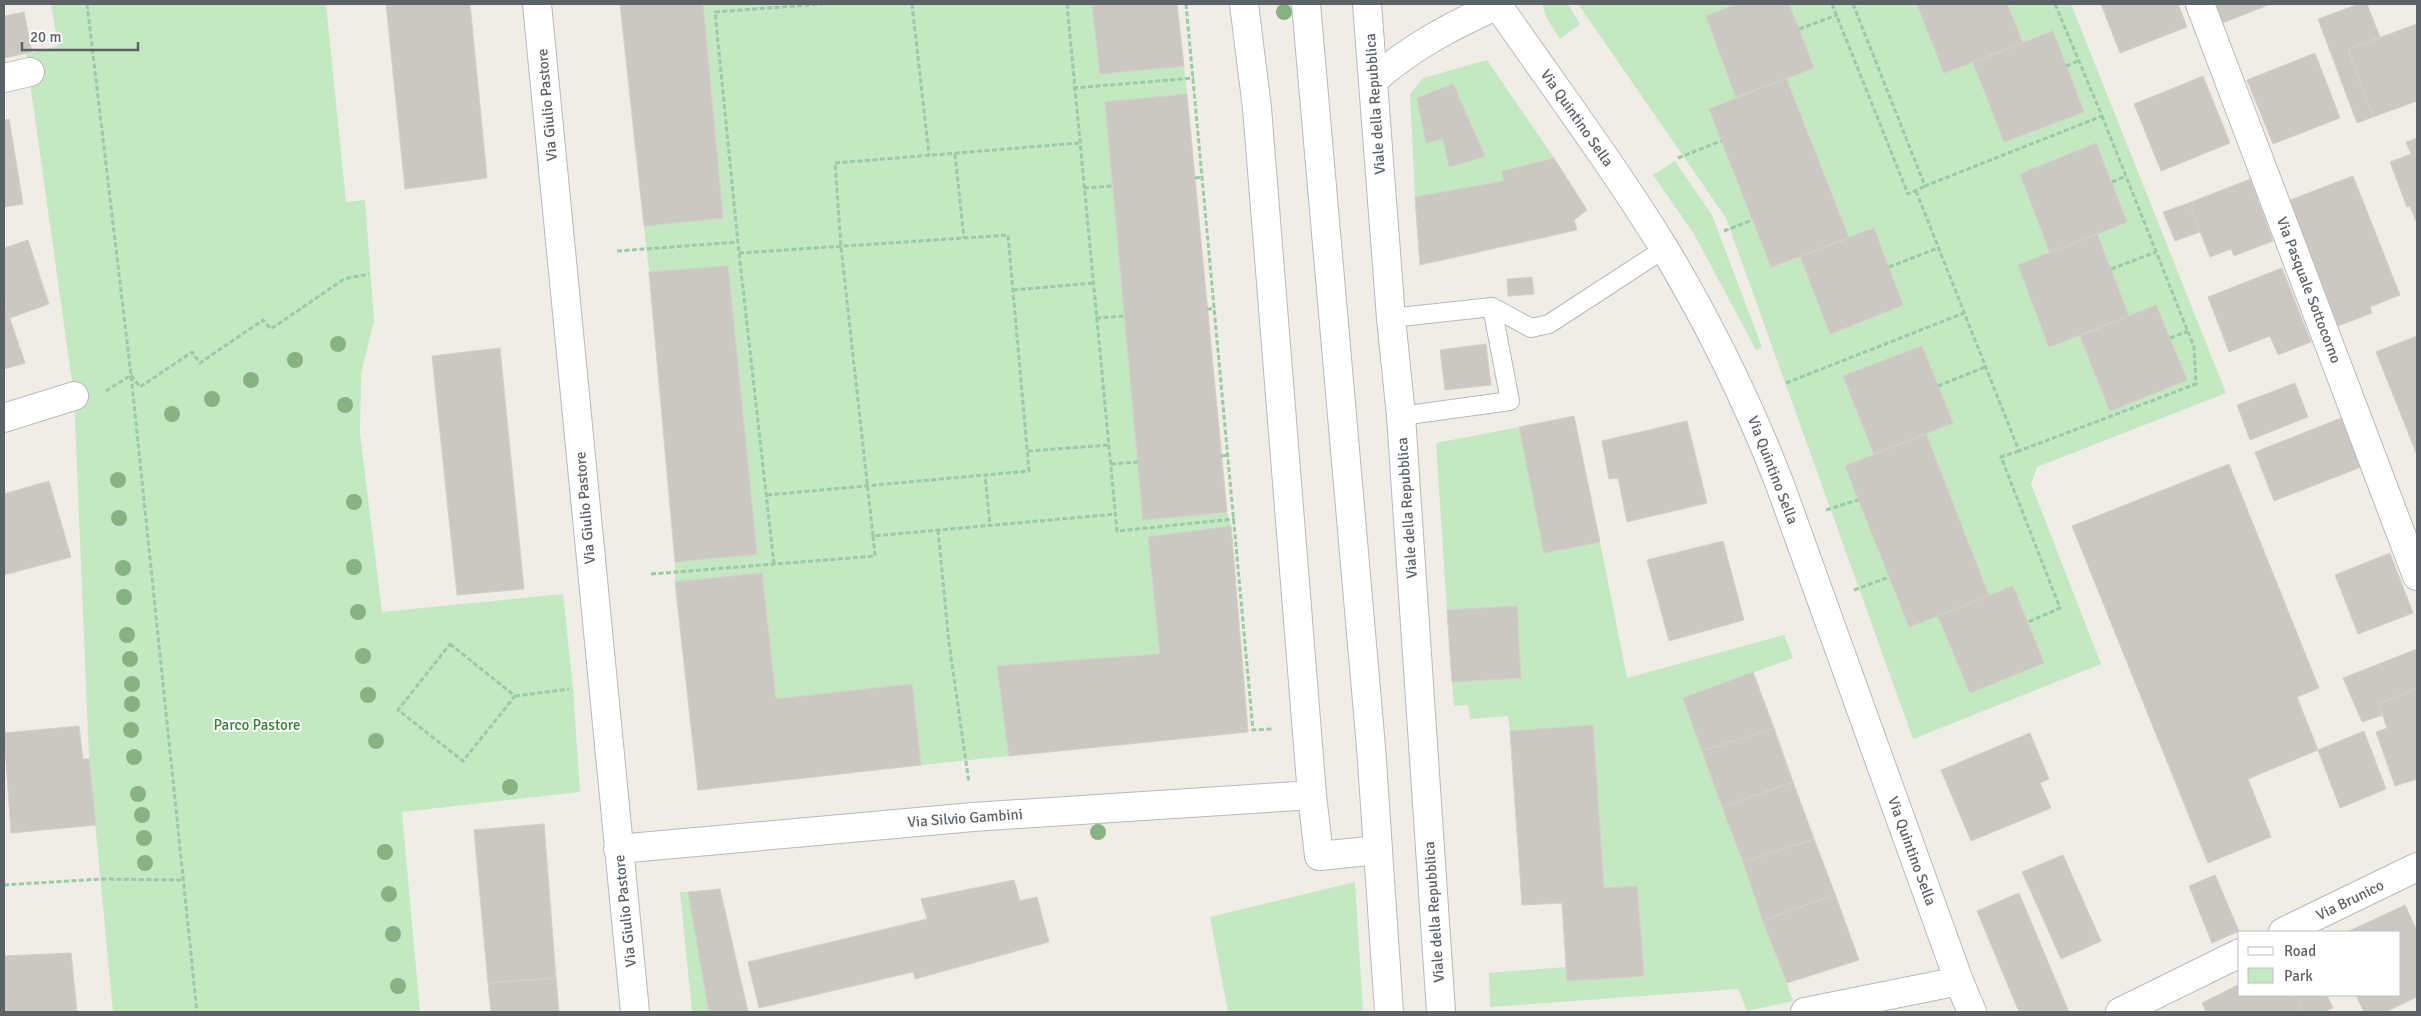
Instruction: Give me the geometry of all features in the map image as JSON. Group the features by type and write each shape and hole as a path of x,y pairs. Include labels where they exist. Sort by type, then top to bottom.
{"street":[{"name":"Via Giulio Pastore","path":"537,4 635,1012"},
{"path":"1244,4 1258,118 1312,795 1319,856 1378,850"},
{"path":"1306,4 1336,326 1378,850 1389,1012"},
{"name":"Viale della Repubblica","path":"1368,4 1391,318 1401,416 1441,1012"},
{"path":"1374,80 1398,58 1430,38 1498,4"},
{"name":"Via Quintino Sella","path":"1498,4 1622,182 1664,249 1722,352 1752,414 1779,482 1959,981 1972,1012"},
{"name":"Via Pasquale Sottocorno","path":"2200,4 2417,576"},
{"path":"4,418 74,396"},
{"name":"Via Silvio Gambini","path":"618,849 973,817 1312,795"},
{"name":"Via Brunico","path":"2285,931 2417,867"},
{"path":"2120,1012 2238,954"},
{"path":"1804,1012 1959,981"}],"lane":[{"path":"1391,318 1492,307 1531,328 1549,324 1664,249"},
{"path":"1401,416 1510,401 1492,307"}],"path":[{"path":"87,4 132,375 182,880 197,1012"},
{"path":"774,564 739,253 715,12 822,4"},
{"path":"912,4 929,155"},
{"path":"1067,4 1073,88 1117,532 1235,519"},
{"path":"1186,4 1253,730 1276,728 1276,736"},
{"path":"1832,4 1908,194 2102,116"},
{"path":"1853,4 1925,186"},
{"path":"2028,622 2060,608 2001,457 2196,384 2194,347 2055,4"},
{"path":"1799,29 1837,15"},
{"path":"2066,66 2078,61"},
{"path":"1073,88 1194,78"},
{"path":"1678,158 1721,141"},
{"path":"651,574 875,556 841,247 835,163 1079,143"},
{"path":"955,154 964,238"},
{"path":"2112,182 2126,176"},
{"path":"1195,178 1203,177"},
{"path":"1084,188 1113,186"},
{"path":"1916,191 2018,451"},
{"path":"1724,231 1752,220"},
{"path":"739,253 1008,235 1030,471 767,496"},
{"path":"617,251 739,242"},
{"path":"1889,267 1938,248"},
{"path":"2111,269 2156,252"},
{"path":"132,375 140,387 192,352 200,363 263,320 271,329 344,279 369,274"},
{"path":"1013,290 1093,283"},
{"path":"1208,309 1215,308"},
{"path":"1786,383 1964,313"},
{"path":"1096,318 1125,316"},
{"path":"2170,338 2188,331"},
{"path":"1938,386 1985,367"},
{"path":"74,396 90,400 132,375"},
{"path":"1028,451 1109,445"},
{"path":"1221,456 1229,455"},
{"path":"1111,464 1138,462"},
{"path":"985,475 990,525"},
{"path":"1829,509 1858,500"},
{"path":"873,536 1116,514"},
{"path":"938,530 949,644 969,788"},
{"path":"1859,588 1889,578"},
{"path":"515,696 450,644 398,710 463,761 515,696 573,689"},
{"path":"4,885 102,879 182,880"}],"green space":[{"name":"Parco Pastore","path":"51,4 326,4 346,202 365,200 374,320 361,374 360,433 382,612 563,594 573,689 580,792 402,812 420,1012 113,1012 89,759 74,396 26,54 58,46"},
{"path":"703,4 1092,4 1100,74 1184,66 1187,94 1105,102 1143,520 1227,512 1231,526 1148,537 1160,654 998,666 1009,756 921,765 912,684 776,699 762,573 675,582 675,562 757,554 728,266 649,272 644,226 723,218"},
{"path":"1542,4 1568,4 1580,24 1560,39 1547,19"},
{"path":"1578,4 2071,4 2226,393 2037,467 2031,484 2101,664 1913,739 1726,218"},
{"path":"1487,60 1554,158 1502,171 1504,181 1415,197 1410,94 1423,78"},
{"path":"1675,161 1712,215 1762,347 1756,350 1694,234 1653,175"},
{"path":"1519,427 1544,552 1600,542 1627,678 1784,635 1793,658 1683,698 1793,1001 1747,1011 1738,989 1490,1007 1489,973 1566,967 1567,981 1643,976 1637,887 1604,888 1593,725 1510,731 1508,716 1470,719 1468,705 1454,706 1452,682 1521,678 1517,606 1447,610 1436,443"},
{"path":"1355,882 1363,1012 1228,1012 1210,917"},
{"path":"680,892 688,892 709,1012 692,1012"}],"building":[{"path":"386,4 470,4 487,178 405,189"},
{"path":"620,4 703,4 723,218 644,226"},
{"path":"1092,4 1177,4 1184,66 1100,74"},
{"path":"1738,4 1789,4 1814,68 1736,97 1706,16"},
{"path":"1917,4 2007,4 2023,43 1944,73"},
{"path":"2101,4 2178,4 2187,27 2120,53"},
{"path":"2215,4 2271,4 2222,23"},
{"path":"2359,4 2367,4 2380,37 2348,49 2373,117 2357,123 2318,19"},
{"path":"24,12 32,52 4,58 4,16"},
{"path":"2417,24 2417,101 2373,117 2348,49"},
{"path":"2053,31 2084,112 2004,142 1973,62"},
{"path":"2315,53 2340,118 2273,144 2247,80"},
{"path":"2203,76 2230,143 2161,171 2134,104"},
{"path":"1786,78 1849,238 1771,267 1709,109"},
{"path":"1453,84 1485,156 1449,167 1443,139 1426,143 1417,98"},
{"path":"1187,94 1227,512 1143,520 1105,102"},
{"path":"9,119 23,204 4,207 4,120"},
{"path":"2417,138 2417,224 2410,206 2407,207 2390,162 2411,154 2406,142"},
{"path":"2096,143 2127,222 2050,253 2020,174"},
{"path":"1554,158 1587,210 1574,220 1577,230 1420,265 1415,197 1504,181 1502,171"},
{"path":"2353,176 2400,295 2370,307 2372,313 2338,326 2290,200"},
{"path":"2250,179 2273,241 2234,256 2231,249 2210,257 2189,203"},
{"path":"2189,203 2200,232 2175,241 2163,212"},
{"path":"1874,228 1903,305 1830,334 1800,256"},
{"path":"2097,234 2129,316 2049,347 2018,265"},
{"path":"28,240 49,304 10,318 4,301 4,248"},
{"path":"728,266 757,554 675,562 649,272"},
{"path":"2282,268 2311,342 2278,355 2270,336 2229,352 2208,297"},
{"path":"1532,277 1534,294 1508,296 1507,279"},
{"path":"4,301 25,363 4,369"},
{"path":"2156,305 2187,380 2110,411 2080,336"},
{"path":"2417,336 2417,455 2376,352"},
{"path":"1486,344 1491,385 1445,390 1440,350"},
{"path":"1922,346 1953,423 1874,454 1843,376"},
{"path":"500,348 524,589 457,595 432,356"},
{"path":"2295,383 2308,417 2250,440 2237,405"},
{"path":"1574,416 1600,542 1544,553 1519,427"},
{"path":"2341,418 2361,467 2274,501 2255,452"},
{"path":"1687,421 1707,503 1627,522 1618,478 1609,479 1602,441"},
{"path":"1926,434 1989,596 1909,627 1845,466"},
{"path":"2229,464 2319,688 2297,697 2318,750 2248,779 2271,837 2208,863 2072,526"},
{"path":"49,481 71,557 4,575 4,494"},
{"path":"1231,526 1248,732 1009,756 997,666 1160,654 1148,537"},
{"path":"1723,541 1744,620 1669,641 1647,560"},
{"path":"2390,553 2413,613 2358,634 2335,575"},
{"path":"762,573 776,699 912,684 921,765 698,790 675,582"},
{"path":"2013,586 2044,663 1970,693 1938,616"},
{"path":"1517,606 1521,678 1452,682 1447,610"},
{"path":"2417,649 2417,689 2379,704 2383,715 2362,722 2343,678"},
{"path":"1753,672 1774,728 1702,751 1683,698"},
{"path":"2417,688 2417,779 2395,786 2376,732 2387,728 2379,704"},
{"path":"1593,725 1604,888 1637,886 1644,976 1567,981 1562,903 1522,905 1510,731"},
{"path":"79,726 83,759 89,759 96,825 11,833 4,733"},
{"path":"1774,728 1793,782 1722,807 1702,751"},
{"path":"2364,731 2386,789 2340,808 2318,750"},
{"path":"2030,733 2049,779 2040,783 2051,808 1971,841 1941,770"},
{"path":"1793,782 1814,839 1743,862 1722,807"},
{"path":"544,824 556,978 488,983 474,830"},
{"path":"1814,839 1835,894 1763,921 1743,862"},
{"path":"2063,855 2101,941 2061,959 2022,872"},
{"path":"2215,875 2239,931 2212,943 2189,886"},
{"path":"1014,880 1020,901 1037,897 1049,942 915,979 913,972 759,1008 748,962 927,919 921,899"},
{"path":"720,889 748,1012 709,1012 688,892"},
{"path":"2019,893 2069,1012 2019,1012 1977,911"},
{"path":"1835,894 1859,960 1787,983 1763,921"},
{"path":"2405,905 2417,931 2417,997 2385,1012 2364,1012 2356,996 2401,996 2401,931 2349,931"},
{"path":"71,953 77,1012 4,1012 4,956"},
{"path":"556,978 559,1012 491,1012 488,983"},
{"path":"2238,985 2238,996 2295,996 2303,1012 2206,1012 2202,1003"},
{"path":"2295,996 2327,996 2333,1008 2324,1012 2303,1012"}]}
